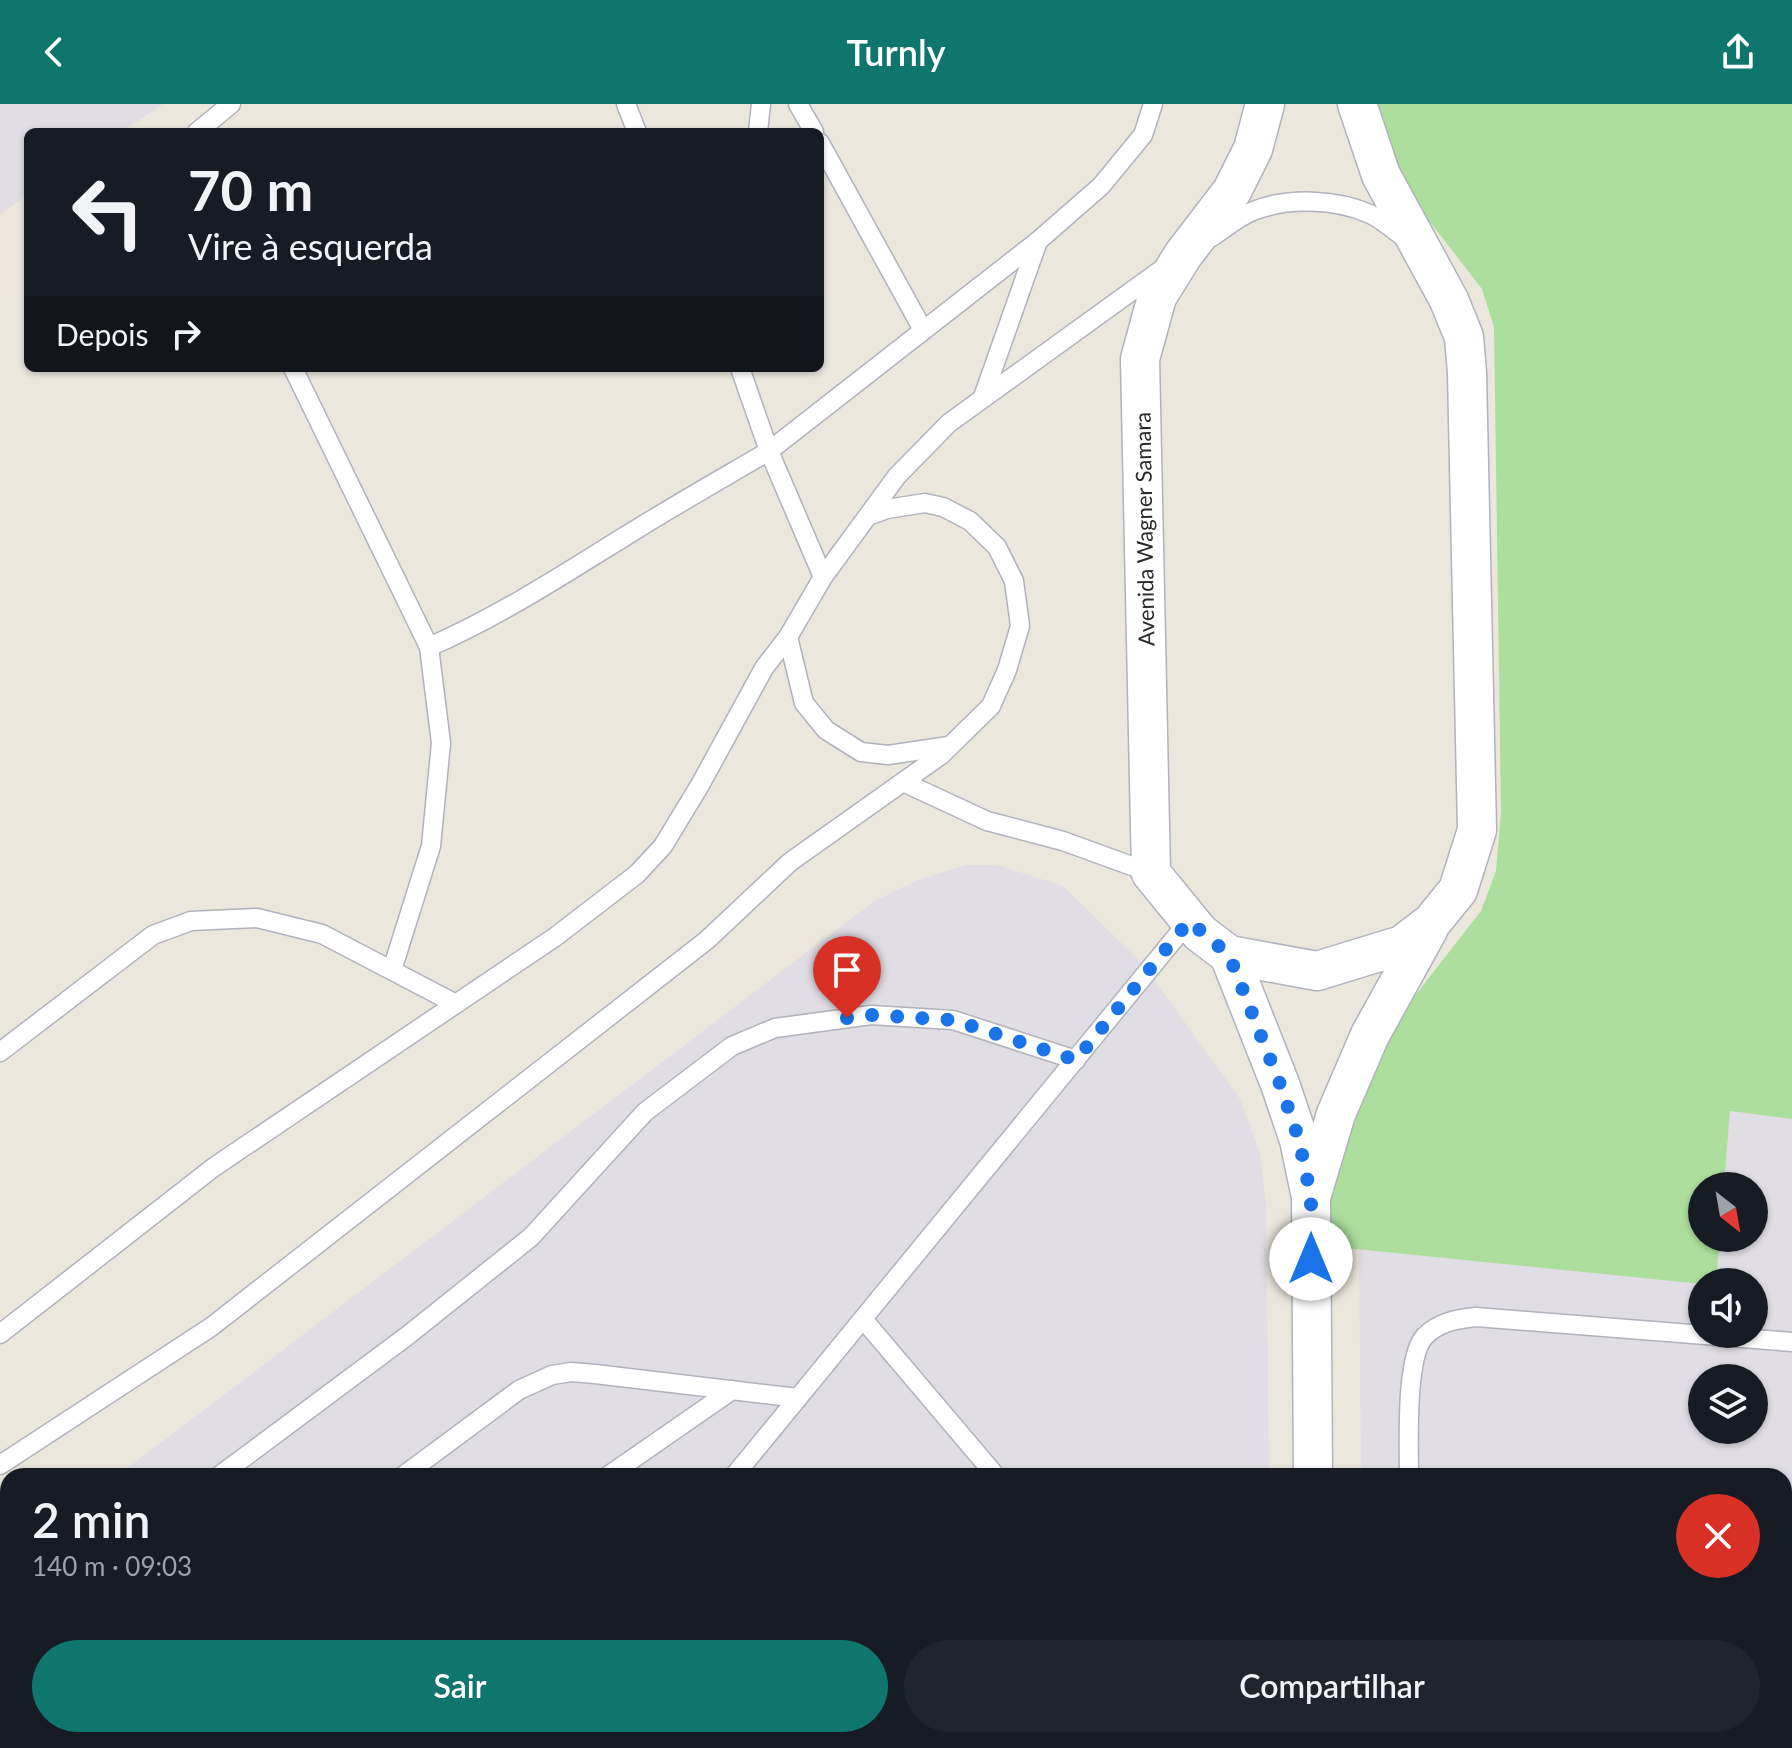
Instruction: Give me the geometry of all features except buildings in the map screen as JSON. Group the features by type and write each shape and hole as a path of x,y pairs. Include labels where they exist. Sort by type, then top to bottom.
{"street":[{"name":"Avenida Wagner Samara","path":"1151,873 1140,359 1157,297 1183,255 1232,191 1253,149 1265,104"},
{"path":"1311,1197 1336,1114 1370,1035 1432,922 1458,890 1477,830 1464,337 1449,300 1381,175 1357,104"},
{"path":"1151,873 1189,921 1229,955 1299,1140 1311,1197 1313,1468"},
{"path":"1229,955 1317,971 1402,945 1432,922"}],"lane":[{"path":"202,128 231,104"},
{"path":"626,104 635,128"},
{"path":"758,128 761,104"},
{"path":"798,104 812,128"},
{"path":"429,647 477,626 535,594 769,451 1038,241 1101,186 1143,135 1153,104"},
{"path":"824,150 923,330"},
{"path":"0,1334 214,1167 555,937 637,874 663,846 764,668 788,637 823,577 897,476 949,423 1133,288 1251,212 1276,204 1311,202 1346,206 1371,215 1419,247"},
{"path":"983,397 1038,241"},
{"path":"295,372 429,647 441,743 431,846 392,970"},
{"path":"741,372 769,451 823,577"},
{"path":"0,1465 211,1327 707,940 790,862 950,746 991,706 1007,670 1020,626 1014,581 997,547 970,521 943,507 925,503 887,509 865,517"},
{"path":"788,637 804,703 826,730 861,752 888,755 950,746"},
{"path":"903,782 987,821 1063,841 1151,873"},
{"path":"0,1052 153,935 191,921 257,918 322,934 456,1004"},
{"path":"741,1468 1189,921"},
{"path":"230,1468 407,1336 531,1237 645,1112 732,1046 775,1028 871,1015 953,1020 1076,1060"},
{"path":"1409,1468 1412,1365 1423,1337 1447,1321 1476,1317 1792,1342"},
{"path":"863,1319 989,1468"},
{"path":"414,1468 519,1390 552,1375 583,1373 798,1398"},
{"path":"620,1468 732,1390"}],"shaded area":[{"path":"0,104 163,104 127,128 24,128 24,198 0,214"},
{"path":"967,865 997,865 1063,886 1143,964 1240,1099 1260,1153 1266,1205 1269,1468 128,1468 873,902 920,879"},
{"path":"1730,1111 1792,1119 1792,1468 1361,1468 1359,1249 1688,1283 1688,1348 1768,1348 1768,1268 1717,1268 1719,1252 1768,1252 1768,1172 1725,1172"}],"green space":[{"path":"1370,104 1792,104 1792,1119 1730,1111 1725,1172 1688,1172 1688,1252 1719,1252 1717,1268 1688,1268 1688,1283 1326,1246 1327,1170 1396,1020 1481,911 1496,871 1501,812 1494,327 1482,289 1406,191"}],"route":[{"path":"847,1018 871,1015 953,1020 1076,1060 1189,921 1229,955 1280,1084 1299,1140 1311,1197 1311,1259"}]}
